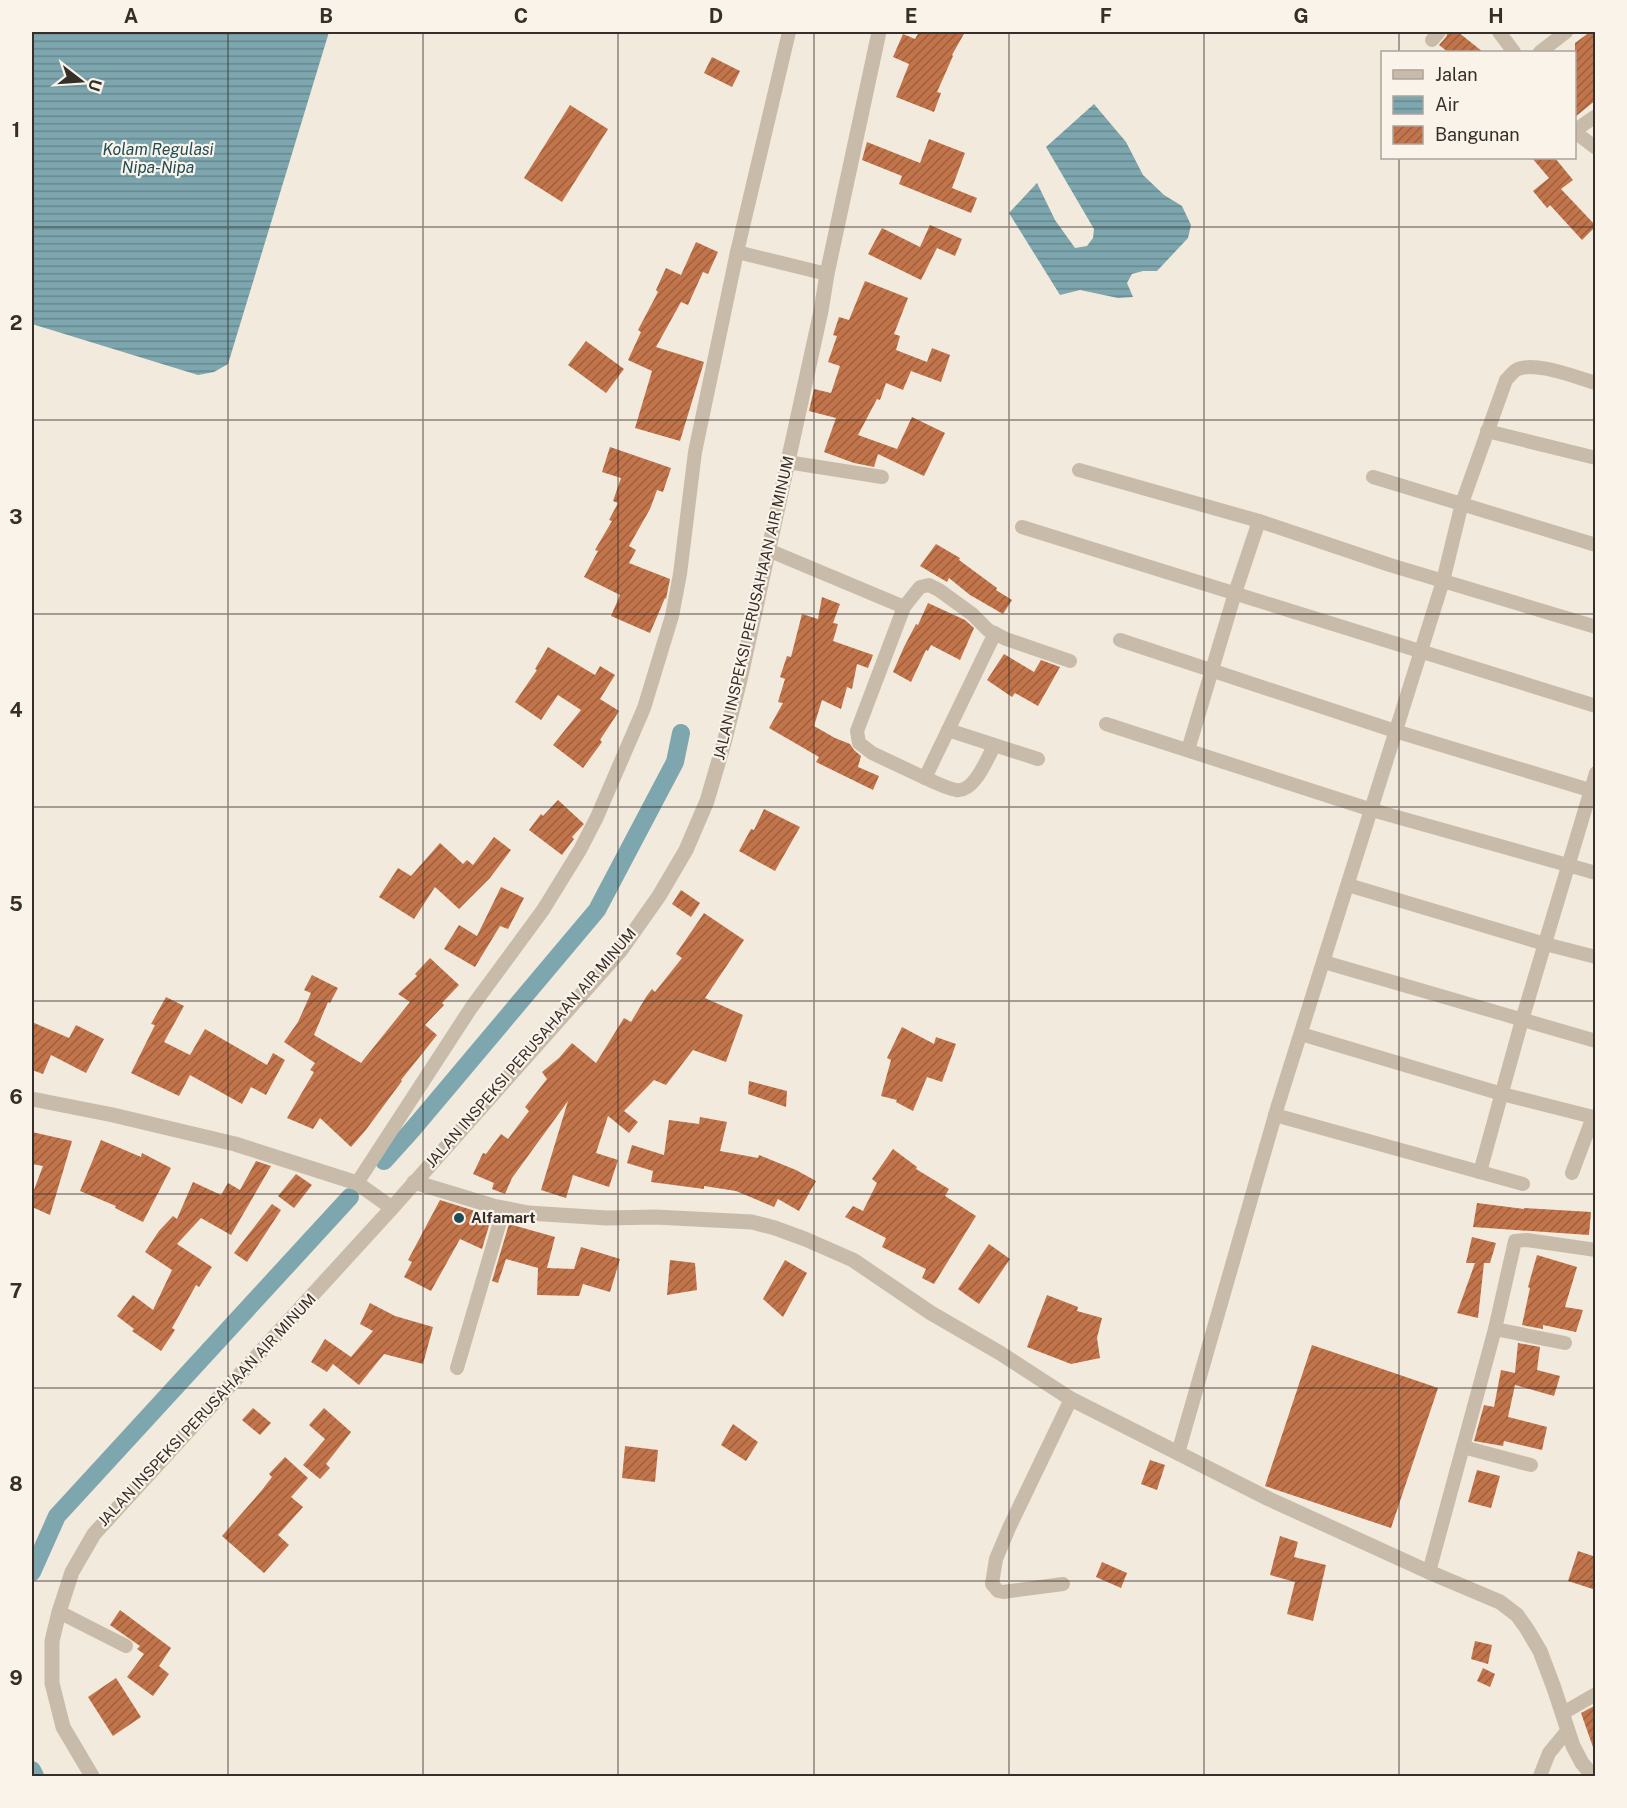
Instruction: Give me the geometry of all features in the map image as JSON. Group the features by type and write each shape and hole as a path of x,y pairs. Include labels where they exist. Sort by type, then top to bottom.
{"street":[{"path":"357,1183 471,1008 543,910 580,850 597,817 644,708 672,616 680,574 695,452 737,252 789,32"},
{"name":"JALAN INSPEKSI PERUSAHAAN AIR MINUM","path":"92,1776 63,1726 52,1683 52,1641 72,1572 94,1534 392,1208 621,950 686,850 707,801 724,743 821,311 879,32"},
{"path":"1499,32 1513,51"},
{"path":"1541,51 1566,32"},
{"path":"1576,130 1596,116"},
{"path":"1576,132 1596,148"},
{"path":"737,252 827,274"},
{"path":"1178,1453 1275,1115 1395,731 1422,652 1443,581 1462,503 1486,431 1506,380 1516,370 1529,366 1596,383"},
{"path":"1486,431 1596,458"},
{"path":"788,462 882,477"},
{"path":"1079,470 1259,521 1443,581 1596,627"},
{"path":"1373,477 1596,545"},
{"path":"1188,750 1259,521"},
{"path":"1022,527 1596,706"},
{"path":"768,550 904,607"},
{"path":"994,746 981,772 971,784 963,790 957,790 872,753 859,743 857,731 904,607 920,587 929,585 939,590 972,614 988,630 1006,639 1070,662"},
{"path":"925,778 995,633"},
{"path":"1120,640 1395,731 1593,791"},
{"path":"1106,724 1372,810 1596,873"},
{"path":"948,730 1038,759"},
{"path":"1480,1172 1567,865 1593,791 1596,773"},
{"path":"1348,885 1596,957"},
{"path":"1324,962 1596,1041"},
{"path":"1301,1034 1502,1094 1594,1118 1572,1173"},
{"path":"32,1099 235,1144 357,1183 392,1208"},
{"path":"1275,1115 1523,1184"},
{"path":"414,1182 456,1196 528,1213 607,1218 655,1217 752,1222 805,1239 853,1260 931,1313 1000,1353 1071,1399 1269,1499 1500,1602 1517,1615 1540,1651 1581,1762 1587,1772 1593,1776"},
{"path":"458,1368 504,1208"},
{"path":"1429,1572 1495,1329 1515,1241 1527,1240 1596,1250"},
{"path":"1495,1329 1565,1343"},
{"path":"1063,1584 1003,1592 994,1588 992,1584 996,1559 1009,1528 1071,1399"},
{"path":"1463,1447 1531,1465"},
{"path":"59,1612 126,1646"},
{"path":"1563,1713 1596,1694"},
{"path":"1540,1776 1549,1753 1568,1730"}],"water":[{"name":"Kolam Regulasi Nipa-Nipa","path":"32,32 329,32 228,364 214,372 198,375 32,324"},
{"path":"1094,104 1126,142 1143,175 1164,195 1182,206 1191,225 1188,238 1157,271 1132,274 1127,283 1133,297 1118,298 1080,290 1060,295 1009,213 1037,183 1055,220 1075,248 1087,246 1093,238 1094,229 1046,147"}],"building":[{"path":"919,32 965,32 952,55 937,92 941,93 934,112 896,97 909,64 893,57 903,34 915,39"},
{"path":"1448,32 1458,32 1482,51 1447,51 1439,45"},
{"path":"1590,32 1596,32 1596,100 1576,116 1576,51 1575,43"},
{"path":"712,57 740,71 732,87 704,73"},
{"path":"570,105 608,129 562,202 524,178"},
{"path":"929,139 965,153 952,188 977,198 971,213 899,184 902,176 862,160 867,142 920,163"},
{"path":"1533,159 1556,159 1573,180 1561,189 1596,226 1582,240 1550,205 1547,208 1533,191 1549,178"},
{"path":"930,225 962,239 955,256 937,248 921,280 868,254 882,228 920,247"},
{"path":"696,242 718,252 708,274 703,272 688,305 681,302 656,347 704,362 680,441 635,428 652,371 628,360 641,332 638,330 658,292 656,290 666,268 681,275"},
{"path":"865,281 908,298 894,334 900,336 896,350 927,362 932,348 950,355 941,382 911,371 903,390 886,383 880,400 877,399 858,435 897,449 912,417 945,433 924,476 878,454 874,467 854,463 824,452 836,418 809,411 814,389 831,393 840,366 828,362 837,336 833,335 839,317 849,320"},
{"path":"586,341 624,369 606,393 568,365"},
{"path":"610,447 671,468 663,492 657,490 650,509 629,546 636,550 629,563 670,579 666,599 650,633 611,616 620,595 584,577 598,551 595,550 612,521 609,520 618,503 613,501 621,478 602,472"},
{"path":"936,544 960,558 959,560 997,588 996,590 1012,600 1003,614 970,595 949,578 947,582 920,566"},
{"path":"822,597 840,604 833,623 838,624 833,641 873,655 868,668 857,664 852,689 847,687 841,709 822,700 814,726 850,744 861,756 858,767 879,776 873,790 816,762 819,757 769,728 783,703 778,702 785,679 780,677 787,656 791,657 802,614 818,619"},
{"path":"928,603 965,620 974,628 960,660 931,645 928,651 926,650 911,682 893,672"},
{"path":"548,647 595,675 600,666 615,675 600,699 619,711 600,740 602,742 583,768 553,745 581,710 558,695 541,720 515,702 537,670 535,669"},
{"path":"1004,654 1034,672 1041,660 1060,667 1038,706 1015,693 1012,697 987,680"},
{"path":"558,800 584,824 572,837 574,839 562,855 529,830 541,814 543,816"},
{"path":"764,809 800,827 775,871 739,851 751,829 754,830"},
{"path":"494,837 511,850 490,878 459,909 435,887 414,919 379,897 398,868 411,876 440,843 463,864 467,860 473,865"},
{"path":"501,887 524,898 508,929 500,926 475,967 444,949 459,925 477,936"},
{"path":"681,890 700,903 691,917 672,904"},
{"path":"704,913 744,940 705,998 743,1015 726,1062 693,1050 666,1085 654,1080 624,1111 638,1122 629,1133 608,1116 596,1153 618,1160 609,1187 573,1175 566,1198 541,1190 568,1101 512,1178 505,1194 492,1189 494,1183 473,1174 483,1153 486,1154 501,1134 508,1139 529,1111 525,1107 547,1079 542,1072 572,1043 596,1063 624,1018 631,1022 652,989 655,992 682,958 676,954"},
{"path":"430,958 459,985 425,1025 437,1035 351,1147 320,1118 313,1129 287,1118 314,1072 310,1070 315,1063 284,1042 298,1022 311,993 304,990 312,975 338,988 330,1003 328,1002 314,1035 361,1063 410,1002 398,994 417,976 415,974"},
{"path":"166,997 184,1006 164,1042 190,1055 205,1029 267,1065 273,1053 285,1060 266,1095 251,1087 242,1104 190,1075 179,1096 131,1073 155,1025 151,1024"},
{"path":"32,1022 69,1038 76,1025 104,1039 86,1073 51,1055 43,1074 32,1070"},
{"path":"902,1027 934,1044 936,1037 956,1044 942,1082 927,1077 913,1111 896,1102 897,1100 881,1096 891,1060 887,1058"},
{"path":"749,1081 787,1091 786,1107 748,1094"},
{"path":"700,1117 727,1122 720,1151 758,1158 759,1155 816,1181 799,1211 778,1199 774,1207 736,1191 651,1182 653,1171 627,1163 632,1145 664,1155 669,1120 699,1124"},
{"path":"32,1132 72,1141 50,1215 32,1207 32,1195 43,1166 32,1164"},
{"path":"101,1140 141,1157 142,1153 171,1168 143,1222 115,1208 116,1206 80,1191"},
{"path":"893,1149 917,1167 916,1169 949,1189 945,1196 976,1216 934,1284 922,1278 926,1269 882,1247 886,1238 845,1217 853,1206 863,1211 877,1183 872,1179"},
{"path":"256,1161 271,1166 231,1235 201,1218 177,1244 212,1267 199,1287 196,1285 172,1328 175,1330 161,1351 132,1331 134,1329 117,1316 133,1295 153,1310 172,1270 145,1252 159,1231 173,1216 177,1219 193,1182 221,1195 228,1183 240,1190"},
{"path":"296,1174 312,1185 294,1208 278,1196"},
{"path":"440,1200 472,1210 491,1219 482,1249 460,1239 431,1291 404,1277 412,1262 408,1260"},
{"path":"1477,1203 1524,1209 1591,1212 1589,1235 1473,1227"},
{"path":"272,1204 281,1210 247,1262 234,1253"},
{"path":"509,1224 555,1237 547,1268 574,1269 581,1247 620,1259 610,1292 583,1284 579,1296 537,1295 538,1268 506,1259 498,1283 492,1281"},
{"path":"1472,1237 1496,1243 1490,1263 1484,1263 1478,1318 1457,1313 1475,1263 1466,1263"},
{"path":"989,1244 1010,1259 979,1304 958,1289"},
{"path":"1537,1255 1577,1267 1565,1307 1583,1310 1576,1332 1543,1325 1543,1329 1522,1325 1530,1288 1528,1287"},
{"path":"670,1260 695,1263 697,1290 667,1295"},
{"path":"785,1260 807,1273 783,1317 763,1299"},
{"path":"1047,1295 1078,1307 1077,1311 1102,1318 1097,1338 1100,1358 1071,1364 1027,1347"},
{"path":"370,1303 395,1316 433,1327 423,1364 384,1354 359,1385 333,1364 327,1372 311,1362 325,1339 351,1357 373,1331 360,1324"},
{"path":"1518,1343 1540,1347 1537,1370 1560,1376 1554,1396 1515,1385 1508,1417 1547,1427 1542,1450 1504,1441 1503,1446 1474,1441 1484,1405 1494,1407 1501,1370 1515,1373"},
{"path":"1312,1345 1438,1388 1391,1528 1265,1486"},
{"path":"253,1408 271,1423 260,1435 242,1420"},
{"path":"324,1408 351,1432 326,1464 330,1468 320,1479 303,1465 325,1439 309,1425"},
{"path":"733,1424 758,1442 746,1461 721,1445"},
{"path":"625,1446 658,1450 655,1482 622,1478"},
{"path":"285,1457 308,1478 291,1497 303,1507 278,1535 289,1545 264,1573 222,1536 262,1490 272,1477 269,1474"},
{"path":"1150,1460 1165,1465 1157,1490 1141,1484"},
{"path":"1477,1470 1500,1476 1491,1508 1468,1502"},
{"path":"1280,1536 1298,1542 1294,1557 1326,1565 1313,1621 1287,1614 1295,1582 1270,1575"},
{"path":"1578,1551 1596,1557 1596,1590 1568,1581"},
{"path":"1102,1562 1127,1573 1121,1588 1096,1577"},
{"path":"120,1610 171,1648 159,1666 169,1674 153,1696 127,1677 144,1654 137,1649 140,1646 110,1625"},
{"path":"1475,1641 1492,1645 1488,1664 1471,1659"},
{"path":"1483,1668 1495,1674 1490,1687 1477,1681"},
{"path":"116,1678 141,1717 113,1736 88,1697"},
{"path":"1596,1705 1596,1749 1594,1750 1581,1713"}],"waterway":[{"path":"384,1161 597,910 675,762 681,733"},
{"path":"32,1572 57,1516 350,1197"},
{"path":"32,1770 35,1776"}],"place":[{"name":"Alfamart","path":"459,1218"}]}
